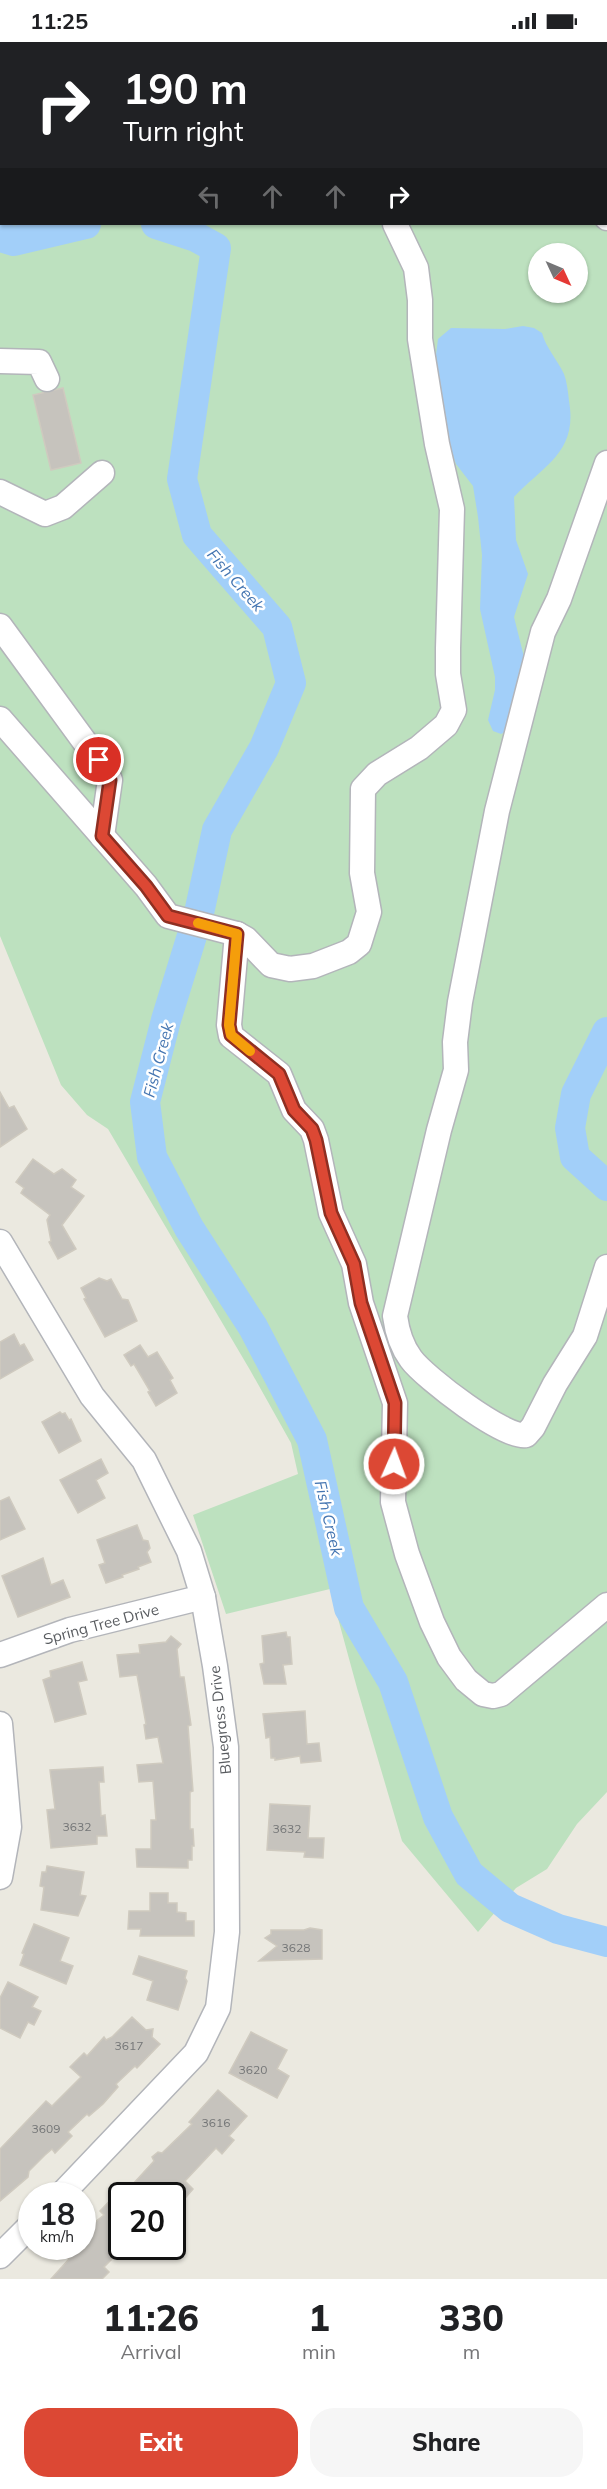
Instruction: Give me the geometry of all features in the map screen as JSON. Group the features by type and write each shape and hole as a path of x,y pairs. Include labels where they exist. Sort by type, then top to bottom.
{"street":[{"path":"0,719 146,886 168,916 233,933 246,939 272,965 290,969 313,966 349,952 359,944 369,912 362,873 363,789 376,774 419,748 446,724 454,710 448,674 452,509 437,444 420,339 420,300 416,268 395,225"},
{"path":"0,362 39,362 47,379"},
{"path":"607,463 560,599 543,632 497,811 460,1002 455,1042 456,1070 439,1130 395,1316 399,1337 410,1359 440,1386 494,1424 516,1435 526,1435 533,1427 555,1384 585,1336 607,1268"},
{"path":"0,492 45,514 63,507 102,473"},
{"path":"0,626 106,771 110,780 102,836"},
{"path":"233,933 229,1025 231,1035 279,1074 294,1110 312,1129 316,1140 331,1213 354,1264 361,1303 395,1403 393,1502 407,1554 432,1622 448,1657 466,1680 483,1694 493,1696 501,1694 607,1605"},
{"name":"Bluegrass Drive","path":"0,1242 92,1396 148,1467 189,1551 203,1597 226,1747 227,1932 218,2008 196,2052 73,2182"},
{"name":"Spring Tree Drive","path":"0,1655 70,1630 203,1597"},
{"path":"0,1724 9,1827 0,1877"},
{"path":"0,2256 18,2238"}],"green space":[{"path":"0,225 607,225 607,1792 577,1824 547,1869 516,1888 478,1932 402,1841 330,1589 226,1614 193,1515 298,1474 291,1443 108,1129 87,1115 61,1085 0,936"}],"water":[{"path":"523,326 534,328 542,333 564,374 570,418 568,433 556,456 514,497 516,540 528,574 514,617 525,661 505,732 501,734 493,731 488,720 495,690 495,677 480,609 482,555 473,486 456,464 446,435 436,355 438,339 451,328 505,329"}],"building":[{"path":"63,388 81,463 51,470 33,395"},
{"path":"0,1092 9,1108 14,1106 27,1129 0,1147"},
{"path":"33,1159 54,1174 62,1169 76,1180 71,1187 84,1196 62,1225 76,1249 58,1259 49,1242 51,1241 47,1220 50,1215 21,1193 24,1188 16,1182"},
{"path":"99,1278 107,1281 111,1279 122,1299 128,1300 137,1321 105,1337 84,1299 86,1298 81,1288"},
{"path":"14,1334 20,1346 24,1344 33,1360 0,1379 0,1342"},
{"path":"140,1345 148,1357 157,1352 173,1378 170,1380 177,1393 156,1406 134,1364 131,1366 124,1355"},
{"path":"60,1412 65,1413 69,1420 71,1419 81,1441 59,1453 42,1422"},
{"path":"101,1459 108,1473 96,1480 105,1498 78,1513 60,1480"},
{"path":"9,1497 25,1529 0,1540 0,1501"},
{"path":"137,1525 143,1540 148,1541 150,1548 147,1552 151,1562 106,1583 99,1565 105,1563 97,1540"},
{"path":"43,1558 51,1585 63,1580 70,1597 18,1617 2,1576"},
{"path":"286,1632 287,1637 290,1637 292,1664 283,1665 286,1684 264,1684 260,1664 264,1663 262,1636"},
{"path":"171,1636 181,1644 177,1649 180,1677 184,1677 191,1725 188,1726 193,1791 190,1792 190,1829 193,1829 194,1846 192,1846 192,1860 188,1860 188,1868 137,1867 136,1849 151,1849 151,1820 156,1820 153,1781 139,1782 137,1765 163,1763 158,1737 146,1739 144,1725 146,1724 137,1675 120,1677 117,1655 140,1653 139,1645 166,1642"},
{"path":"82,1662 87,1680 78,1682 86,1714 55,1722 43,1680 51,1677 50,1671"},
{"path":"305,1711 307,1744 319,1743 321,1761 301,1763 300,1756 275,1760 271,1758 270,1737 266,1738 263,1714"},
{"path":"103,1767 104,1782 99,1782 101,1816 105,1815 107,1836 97,1836 97,1844 51,1848 47,1810 55,1809 50,1770"},
{"path":"270,1804 310,1806 308,1838 324,1838 323,1858 304,1857 305,1852 267,1850"},
{"path":"47,1866 84,1872 80,1895 86,1896 78,1916 41,1910 44,1887 40,1886 42,1872 46,1872"},
{"path":"150,1893 168,1893 168,1903 177,1903 177,1912 186,1913 186,1921 194,1921 194,1936 140,1936 141,1929 128,1929 129,1911 150,1911"},
{"path":"34,1924 69,1938 60,1961 73,1966 66,1984 20,1965 24,1954 22,1953"},
{"path":"310,1928 322,1930 322,1959 259,1961 277,1946 265,1938 271,1934 271,1930"},
{"path":"139,1956 187,1971 185,1978 187,1981 178,2010 147,2000 153,1981 133,1974"},
{"path":"8,1982 38,1997 32,2007 41,2011 34,2025 28,2022 20,2038 0,2028 0,1998"},
{"path":"132,2017 146,2030 153,2029 152,2037 160,2044 137,2068 135,2066 116,2084 118,2087 103,2104 89,2116 87,2114 68,2132 72,2136 55,2153 52,2149 45,2155 29,2171 28,2177 22,2182 18,2182 18,2186 0,2201 0,2149 46,2101 52,2106 81,2077 70,2067 84,2053 87,2056 104,2037 106,2040"},
{"path":"251,2032 287,2050 277,2069 289,2076 277,2098 229,2073"},
{"path":"218,2090 247,2116 229,2136 234,2140 222,2154 216,2148 186,2182 135,2182 154,2161 152,2157 158,2152 162,2153 192,2124 189,2122"},
{"path":"186,2182 193,2189 186,2197"},
{"path":"108,2203 108,2260 111,2260 104,2267 109,2272 102,2279 51,2279 68,2260 96,2260 96,2221 104,2215 100,2211"}],"waterway":[{"name":"Fish Creek","path":"0,237 14,241 82,225"},
{"name":"Fish Creek","path":"159,225 196,237 216,248 182,479 197,535 277,627 291,683 264,748 217,830 199,913 166,1020 145,1102 152,1157 189,1228 253,1327 312,1440 349,1608 393,1682 438,1817 469,1874 510,1908 558,1929 607,1942"},
{"path":"607,1032 576,1094 570,1128 575,1157 607,1186"}],"slow traffic":[{"path":"198,923 237,934 229,1025 231,1035 250,1051"}],"route":[{"path":"99,760 110,780 105,801 102,836 146,886 168,916 237,934 229,1025 231,1035 279,1074 294,1110 312,1129 331,1213 354,1264 361,1303 395,1403 394,1464"}]}
